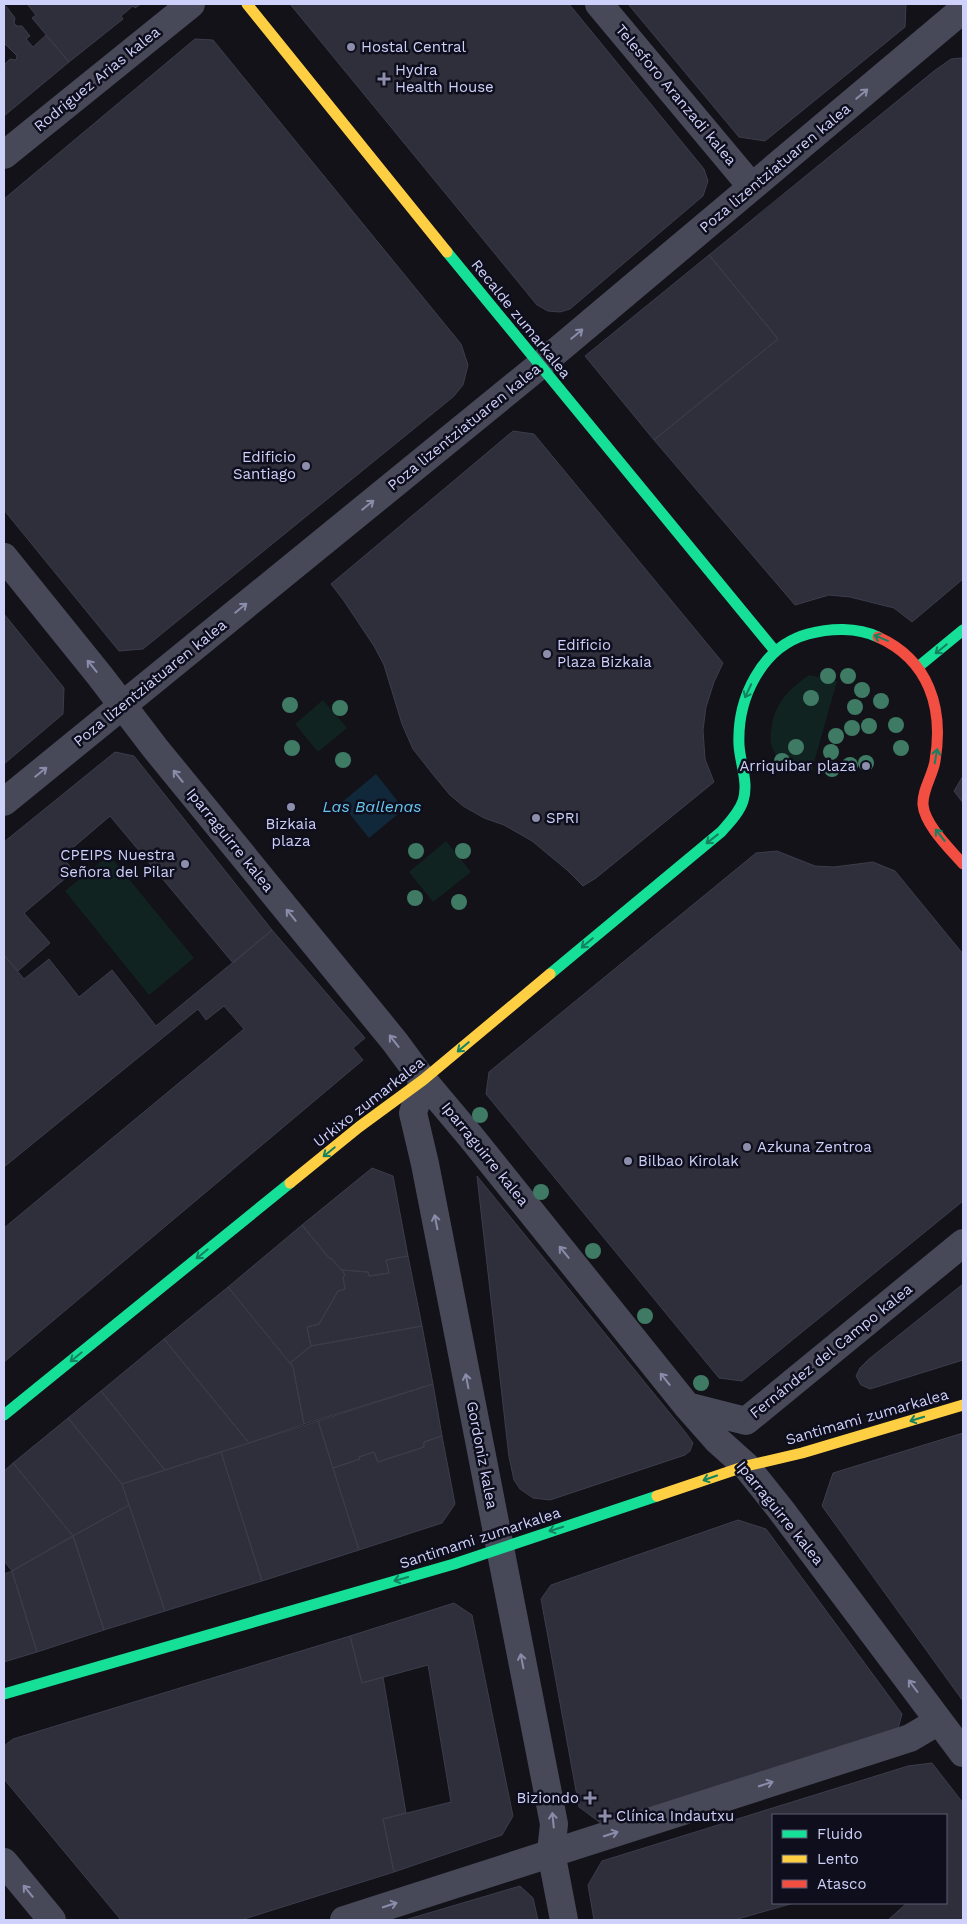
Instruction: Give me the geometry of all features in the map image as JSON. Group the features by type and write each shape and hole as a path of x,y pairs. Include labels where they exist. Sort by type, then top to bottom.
{"main road":[{"name":"Recalde zumarkalea","path":"247,4 774,651"},
{"path":"774,651 789,641 807,634 829,630 851,630 867,633 896,645 907,654 927,680 936,708 939,735 935,764 922,803 925,816 963,864"},
{"path":"918,667 963,630"},
{"name":"Urkixo zumarkalea","path":"4,1415 359,1127 423,1080 721,832 730,822 742,802 746,777 739,746 738,731 741,709 751,685 774,651"},
{"name":"Santimami zumarkalea","path":"4,1694 454,1564 746,1466 802,1453 963,1405"}],"street":[{"name":"Rodriguez Arias kalea","path":"4,155 191,4"},
{"name":"Telesforo Aranzadi kalea","path":"599,4 752,186"},
{"name":"Poza lizentziatuaren kalea","path":"4,802 540,366 961,9"},
{"name":"Iparraguirre kalea","path":"4,557 155,748 395,1042 423,1080 687,1406 717,1440 746,1466 963,1753"},
{"name":"Gordoniz kalea","path":"423,1080 413,1113 425,1164 554,1824 551,1852 564,1920"},
{"name":"Fernández del Campo kalea","path":"687,1406 746,1421 963,1243"},
{"path":"344,1920 910,1738 939,1721"},
{"path":"4,1862 52,1920"}],"green space":[{"path":"809,675 837,681 811,773 787,771 771,744 772,724 777,708 785,696"},
{"path":"323,700 347,728 318,752 295,724"},
{"path":"446,841 471,872 433,902 409,872"},
{"path":"109,855 194,958 149,995 65,891"}],"water":[{"name":"Las Ballenas","path":"376,774 404,809 369,838 341,803"}],"building":[{"path":"27,4 141,4 135,8 133,6 121,16 123,19 69,62 32,18 36,15"},
{"path":"290,4 569,4 704,169 708,181 703,196 570,309 560,312 548,311 537,305"},
{"path":"628,4 906,4 905,27 765,141 739,137"},
{"path":"4,6 15,18 14,23 17,26 22,26 30,36 26,39 33,47 46,35 69,62 4,116 5,64 10,59 16,60 17,56 4,43"},
{"path":"195,39 213,40 461,344 468,365 463,385 453,397 143,649 119,651 4,510 4,199"},
{"path":"951,59 963,59 963,579 912,622 894,608 850,597 829,595 795,605 654,440 778,339 709,255 934,71"},
{"path":"709,255 778,339 654,440 585,356"},
{"name":"Edificio Plaza Bizkaia","path":"513,431 534,434 723,663 714,682 706,707 703,730 705,759 714,782 596,878 583,886 532,841 504,825 484,818 463,806 450,795 413,749 402,724 384,665 374,646 331,584"},
{"path":"4,614 64,688 63,714 4,764"},
{"name":"CPEIPS Nuestra Señora del Pilar","path":"115,752 134,756 272,930 233,963 110,816 62,857 74,871 24,913 50,943 18,971 4,955 4,842"},
{"path":"963,776 963,803 954,791"},
{"name":"Azkuna Zentroa","path":"777,851 815,866 834,867 873,862 895,871 963,954 963,1201 742,1381 719,1378 486,1094 489,1072 756,853"},
{"path":"272,930 365,1038 353,1048 363,1060 4,1362 4,1228 244,1029 224,1006 206,1020 198,1009 4,1167 4,955 24,979 49,959 79,997 112,970 156,1026"},
{"path":"372,1168 393,1176 408,1256 386,1260 389,1273 369,1276 368,1272 342,1270 329,1258 302,1225"},
{"path":"477,1176 686,1433 693,1443 690,1451 685,1455 550,1500 533,1498 520,1489 514,1480 509,1457"},
{"path":"302,1225 345,1275 343,1277 345,1289 338,1291 319,1324 307,1327 311,1346 290,1363 228,1287"},
{"path":"408,1256 422,1326 311,1346 307,1327 319,1324 338,1291 345,1289 343,1277 345,1275 342,1270 368,1272 369,1276 389,1273 386,1260"},
{"path":"963,1284 963,1360 870,1389 861,1385 856,1376 860,1368 869,1359"},
{"path":"228,1287 293,1367 304,1424 249,1443 164,1339"},
{"path":"422,1326 433,1384 304,1424 293,1367 290,1363 311,1346"},
{"path":"164,1339 249,1443 165,1470 101,1391"},
{"path":"433,1384 442,1436 424,1442 424,1447 378,1462 374,1452 333,1468 318,1421"},
{"path":"101,1391 165,1470 122,1484 68,1418"},
{"path":"68,1418 122,1484 129,1505 73,1536 13,1463"},
{"path":"318,1421 359,1550 262,1581 221,1452"},
{"path":"963,1433 963,1701 822,1506 833,1473"},
{"path":"442,1436 455,1504 442,1523 359,1550 333,1468 374,1452 378,1462 424,1447 424,1442"},
{"path":"221,1452 262,1581 165,1611 122,1484"},
{"path":"13,1463 73,1536 12,1571 4,1561 4,1471"},
{"path":"129,1505 165,1611 104,1630 73,1536"},
{"path":"738,1520 766,1529 902,1714 896,1736 602,1824 579,1807 541,1599 551,1585"},
{"path":"73,1536 104,1630 37,1652 12,1571"},
{"path":"12,1571 37,1652 4,1662 4,1574"},
{"path":"454,1603 472,1615 513,1816 502,1835 394,1872 383,1819 451,1802 428,1665 362,1683 350,1636"},
{"path":"350,1636 362,1683 383,1677 406,1813 383,1819 394,1872 241,1920 121,1920 4,1779 4,1746 13,1739"},
{"path":"932,1763 963,1803 963,1920 888,1920 906,1904 947,1904 947,1814 772,1814 772,1904 790,1904 734,1920 594,1920 588,1885 602,1861 908,1766"},
{"path":"520,1886 533,1898 538,1920 405,1920"}],"tunnel":[{"path":"768,206 963,451"}],"traffic: fast":[{"path":"447,252 775,651"},
{"path":"550,974 721,832 736,814 745,794 744,773 739,745 742,710 755,677 777,650 791,641 816,632 852,630 878,637"},
{"path":"918,667 963,630"},
{"path":"4,1415 290,1183"},
{"path":"4,1694 454,1564 657,1496"}],"traffic: slow":[{"path":"247,4 447,252"},
{"path":"290,1183 359,1127 423,1080 550,974"},
{"path":"657,1496 746,1466 802,1453 963,1405"}],"traffic: jam":[{"path":"878,637 910,659 921,672 929,688 937,722 937,741 934,766 924,794 923,805 928,821 933,829 963,864"}],"place":[{"name":"Hostal Central","path":"351,47"},
{"name":"Hydra Health House","path":"384,79"},
{"name":"Edificio Santiago","path":"306,466"},
{"name":"Edificio Plaza Bizkaia","path":"547,654"},
{"name":"Arriquibar plaza","path":"866,766"},
{"name":"Bizkaia plaza","path":"291,807"},
{"name":"SPRI","path":"536,818"},
{"name":"CPEIPS Nuestra Señora del Pilar","path":"185,864"},
{"name":"Azkuna Zentroa","path":"747,1147"},
{"name":"Bilbao Kirolak","path":"628,1161"},
{"name":"Biziondo","path":"590,1798"},
{"name":"Clínica Indautxu","path":"605,1816"}]}
